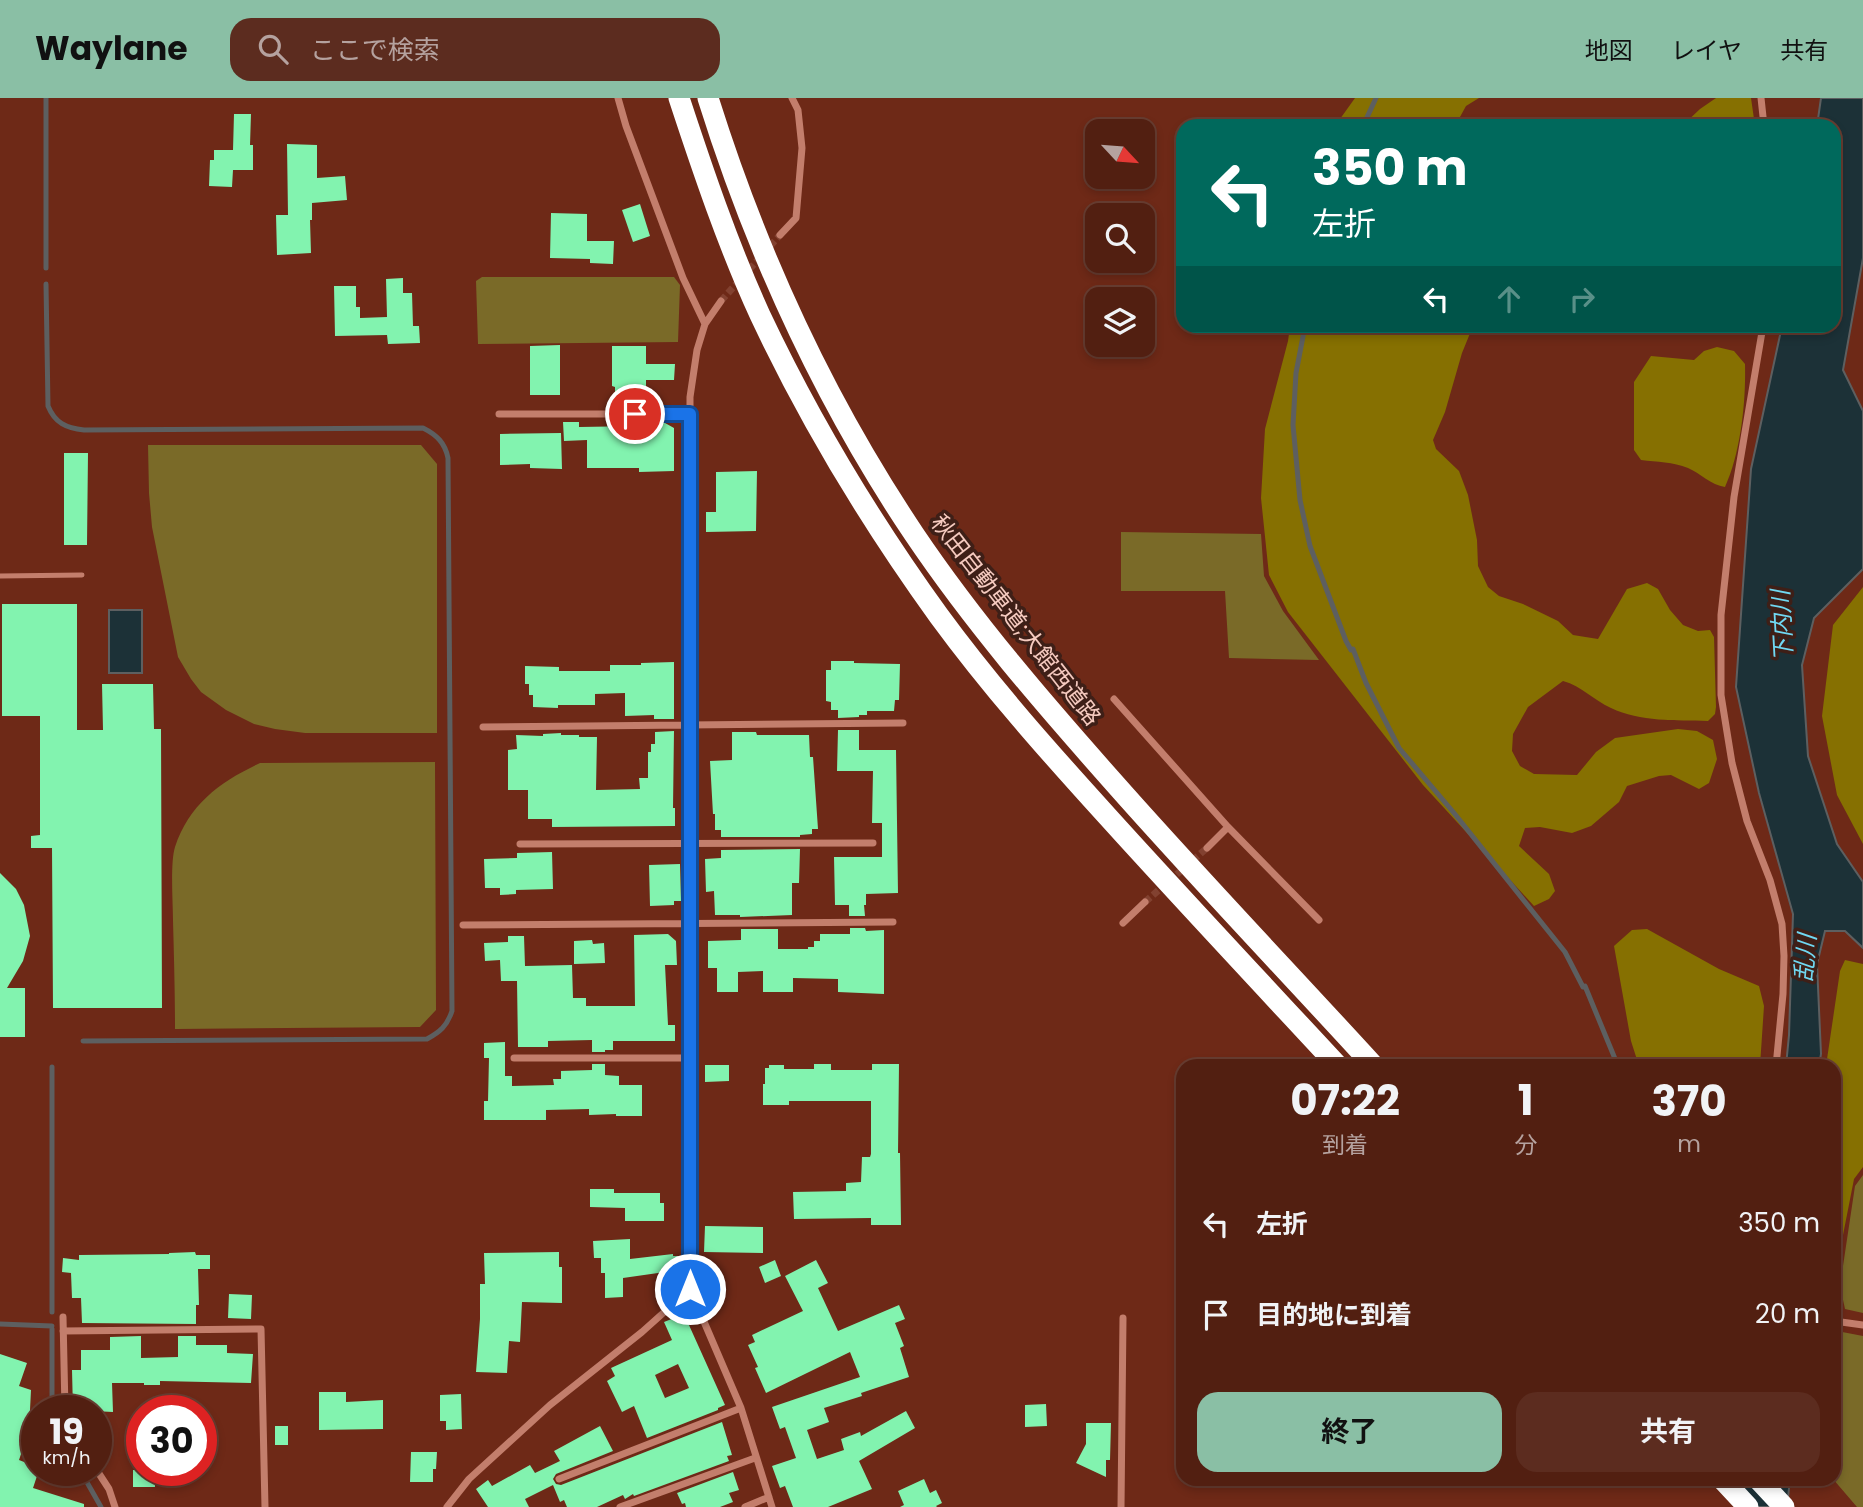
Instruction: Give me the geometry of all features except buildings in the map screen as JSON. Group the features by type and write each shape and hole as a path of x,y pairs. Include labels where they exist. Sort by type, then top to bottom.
{"highway":[{"path":"679,98 728,239 760,314 836,458 897,557 940,618 1069,774 1332,1059"},
{"name":"秋田自動車道;大館西道路","path":"708,98 724,151 786,305 865,455 913,533 967,608 1023,678 1179,855 1368,1059"},
{"path":"1728,1486 1748,1507"},
{"path":"1764,1486 1784,1507"}],"street":[{"path":"618,98 681,272 705,324"},
{"path":"779,235 796,218 802,148 798,110 792,98"},
{"path":"1761,98 1763,119"},
{"path":"722,301 705,324 697,349 690,397 690,1289 741,1408 772,1507"},
{"path":"1762,333 1734,497 1721,615 1721,695 1732,762 1747,821 1770,880 1782,924 1783,994 1777,1059"},
{"path":"499,414 690,414"},
{"path":"1114,699 1228,827 1318,920"},
{"path":"483,727 902,723"},
{"path":"1207,848 1228,827"},
{"path":"520,844 873,844"},
{"path":"1123,923 1145,902"},
{"path":"463,925 893,922"},
{"path":"514,1058 690,1058"},
{"path":"447,1507 469,1479 550,1405 642,1332 690,1289"},
{"path":"63,1317 65,1395"},
{"path":"1121,1507 1123,1318"},
{"path":"1841,1322 1863,1325"},
{"path":"63,1331 261,1329 265,1507"},
{"path":"559,1479 741,1408"},
{"path":"620,1507 755,1458"},
{"path":"107,1486 116,1507"},
{"path":"745,1507 769,1497"}],"lane":[{"path":"0,576 82,575"}],"shaded area":[{"path":"1355,98 1479,98 1466,106 1459,119 1340,119"},
{"path":"1716,98 1751,98 1754,119 1689,119"},
{"path":"482,277 674,277 680,285 678,342 478,344 476,281"},
{"path":"1289,333 1470,333 1445,412 1433,440 1436,449 1459,471 1468,495 1477,540 1478,566 1488,587 1499,596 1558,621 1573,635 1598,639 1627,589 1647,583 1658,589 1670,610 1683,625 1698,631 1710,630 1714,637 1716,707 1715,714 1708,721 1658,719 1622,713 1563,681 1528,707 1513,734 1512,751 1520,766 1534,774 1577,775 1596,752 1615,738 1678,729 1697,731 1713,740 1717,759 1709,783 1699,789 1671,775 1659,776 1627,786 1619,802 1591,826 1572,833 1540,827 1525,828 1519,846 1549,874 1555,891 1549,899 1534,906 1423,785 1288,612 1269,575 1261,498 1265,429"},
{"path":"1717,347 1734,351 1745,364 1741,426 1735,458 1725,487 1682,466 1641,460 1634,450 1634,382 1651,356 1694,360 1704,351"},
{"path":"148,445 421,445 437,464 437,733 305,733 275,729 254,724 226,710 201,692 178,657 152,527"},
{"path":"1121,532 1261,534 1264,576 1283,611 1319,660 1229,658 1225,591 1121,591"},
{"path":"1863,587 1863,844 1837,795 1822,716 1833,625"},
{"path":"435,762 436,1010 420,1027 175,1029 173,854 181,832 198,806 220,786 260,763"},
{"path":"1647,929 1719,969 1759,986 1764,1006 1760,1059 1637,1059 1614,946 1632,930"},
{"path":"1845,960 1863,964 1863,1167 1854,1179 1841,1245 1841,1059 1827,1059 1840,971"},
{"path":"1863,1175 1863,1313 1845,1309 1841,1291 1855,1186"},
{"path":"1841,1332 1863,1336 1863,1507 1857,1507 1839,1486"}],"water":[{"path":"1821,98 1863,98 1863,258 1843,370 1863,411 1863,569 1814,618 1802,665 1808,756 1837,844 1863,882 1863,948 1845,931 1825,931 1817,964 1820,1059 1787,1059 1793,914 1759,793 1736,687 1751,469 1780,333 1841,333 1841,119 1818,119"},
{"path":"109,610 142,610 142,673 109,673"},
{"path":"1743,1486 1789,1486 1787,1507 1742,1507"}],"waterway":[{"path":"46,98 46,268"},
{"path":"1366,119 1376,98"},
{"path":"46,284 48,406 54,417 67,426 84,430 423,428 440,440 448,458 452,1011 448,1021 427,1039 83,1041"},
{"path":"1304,333 1296,373 1293,425 1300,500 1310,546 1346,641 1351,650 1353,649 1366,683 1399,748 1565,952 1583,987 1585,986 1615,1059"},
{"path":"52,1067 52,1312"},
{"path":"0,1324 52,1326"},
{"path":"52,1329 52,1395"},
{"path":"89,1486 101,1507"}],"tunnel":[{"path":"721,301 780,235"},
{"path":"1145,902 1207,848"}],"route":[{"path":"635,414 690,414 690,1289"}],"water label":[{"name":"下内川","path":"1782,626"},
{"name":"乱川","path":"1805,958"}]}
